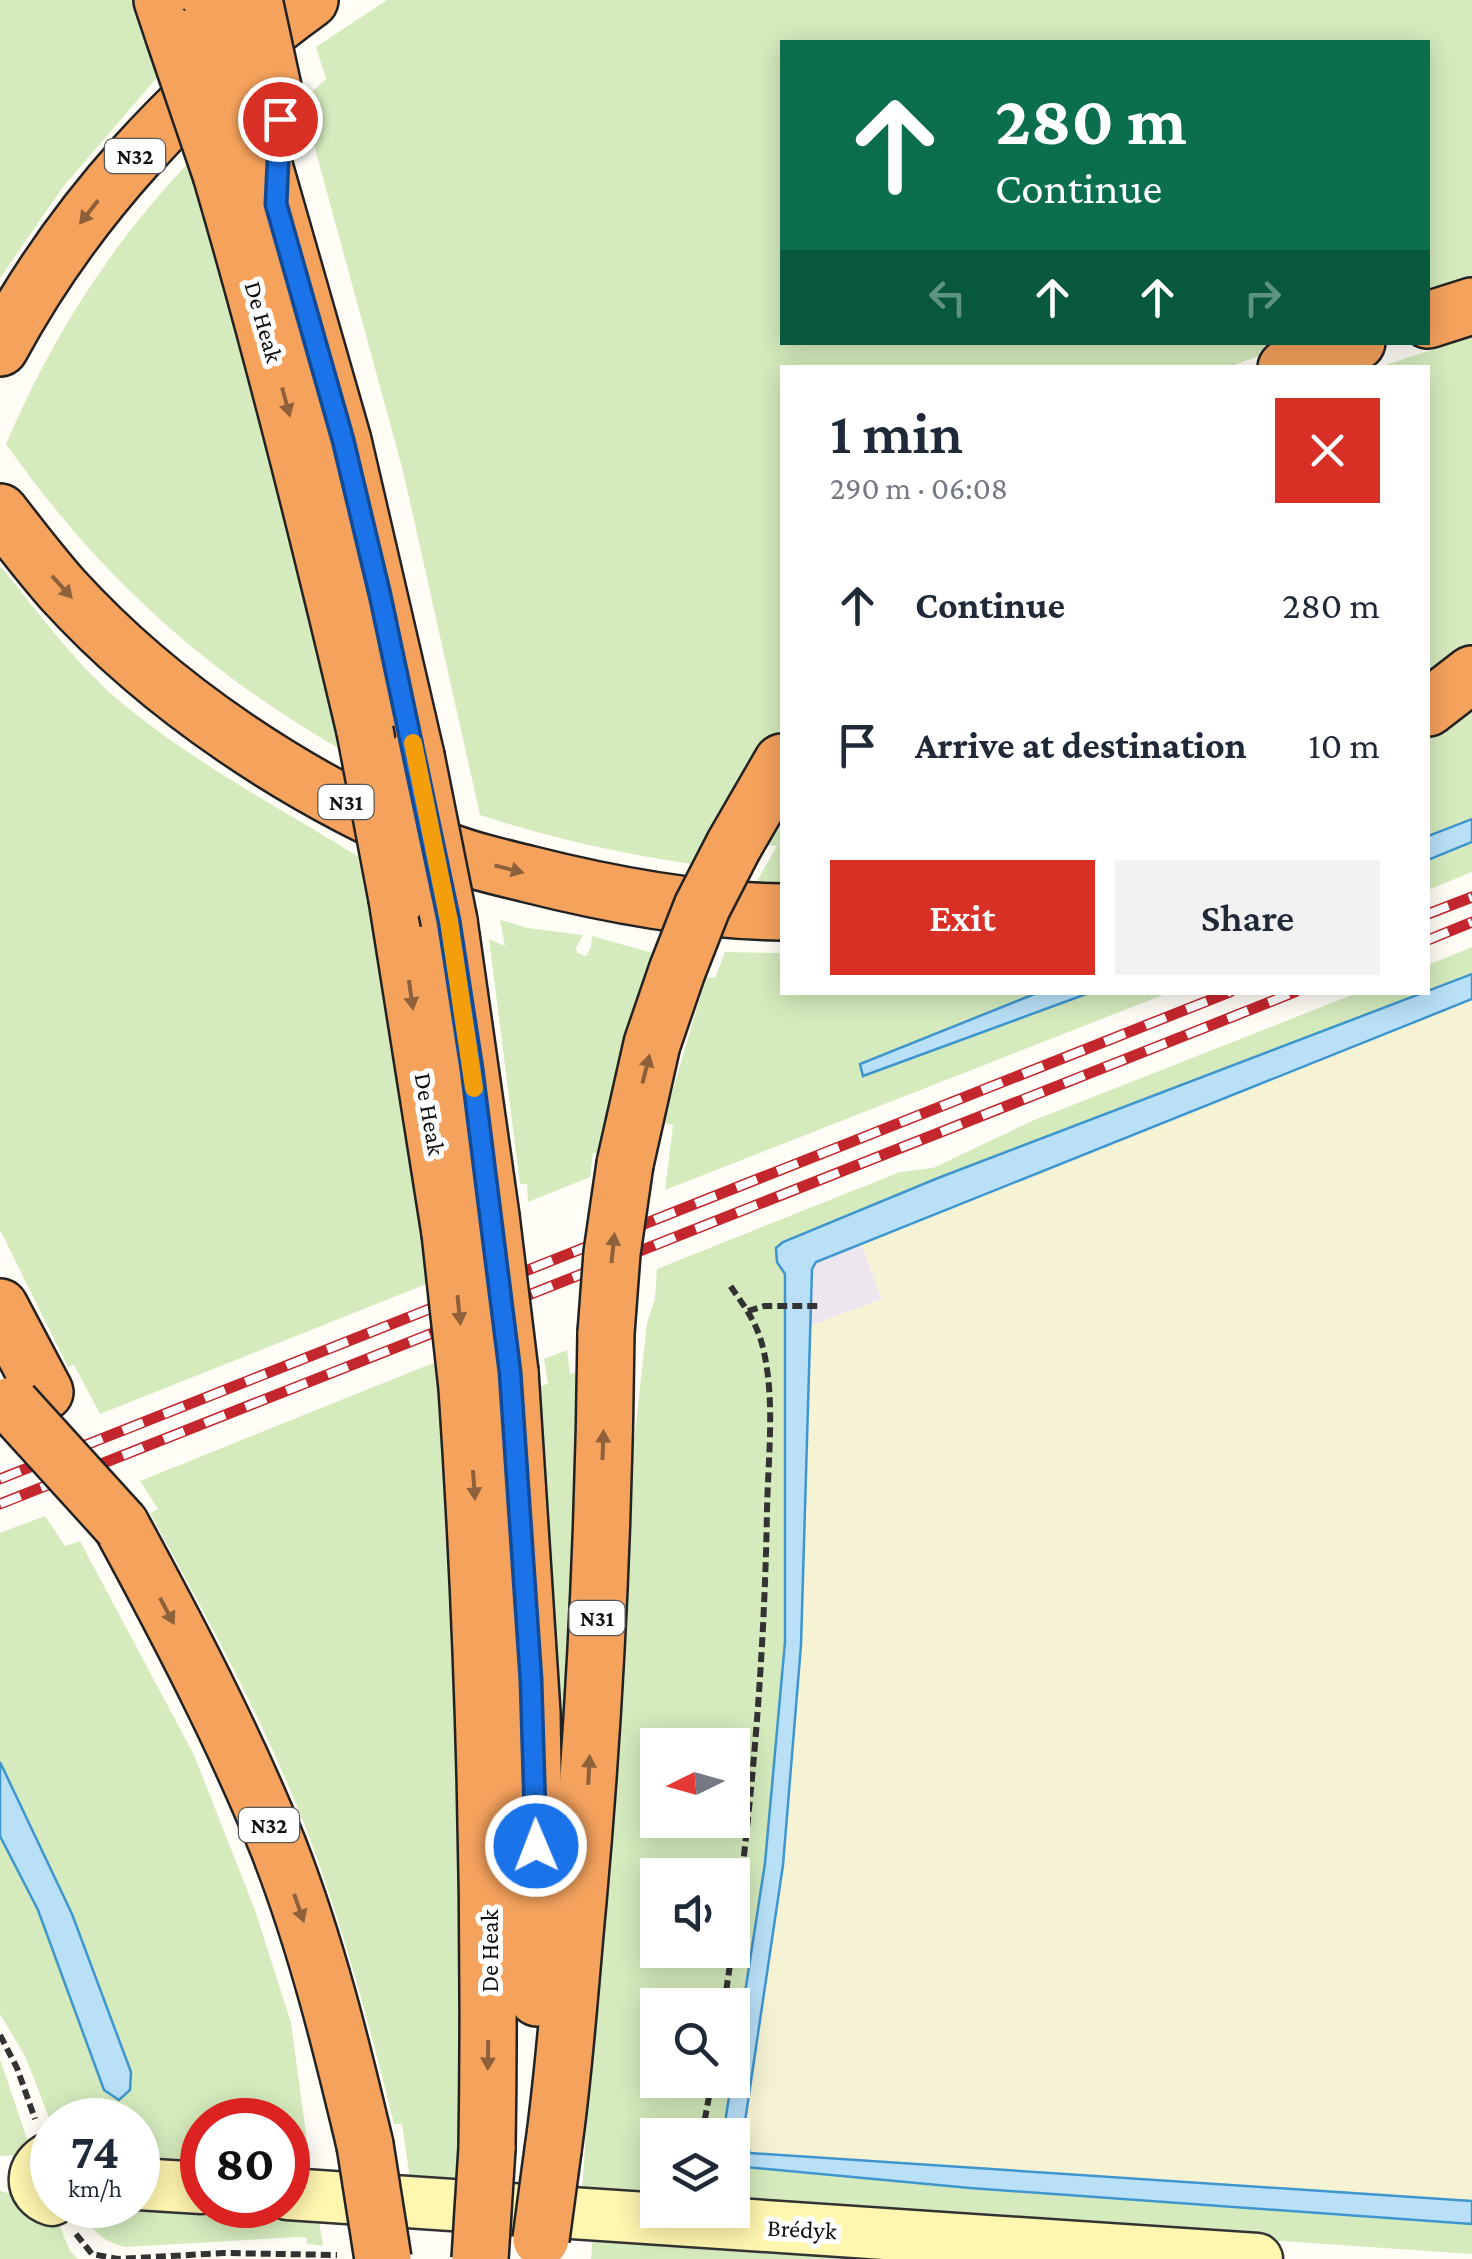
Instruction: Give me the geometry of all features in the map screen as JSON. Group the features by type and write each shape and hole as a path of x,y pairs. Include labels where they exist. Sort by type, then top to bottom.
{"highway":[{"name":"N31","path":"253,144 254,0"},
{"name":"N32","path":"0,348 39,281 124,167 253,41 310,0"},
{"name":"De Heak","path":"182,12 253,144 276,204 343,440 416,756 449,921 470,1225 489,1380 486,1748 490,1981 526,2149 480,2259"},
{"name":"De Heak","path":"253,144 266,327 366,732 397,899 470,1225"},
{"path":"1430,319 1472,306"},
{"path":"1294,365 1350,345"},
{"name":"N31","path":"0,512 63,590 118,644 188,703 260,753 379,820 436,847 566,884 690,905 780,912"},
{"path":"1430,706 1472,674"},
{"name":"N31","path":"540,2249 526,2149 586,1822 606,1333 625,1164 652,1044 702,907 780,765"},
{"name":"N32","path":"0,1308 19,1395 121,1525 221,1716 279,1850 322,1975 365,2145 361,2257"}],"street":[{"name":"Brédyk","path":"310,2195 1257,2259"}],"path":[{"path":"726,1988 754,1777 766,1615 770,1413 762,1343 748,1311 729,1284"},
{"path":"748,1311 764,1306 816,1306"},
{"path":"0,2035 17,2068 30,2123"},
{"path":"72,2228 85,2249 104,2258 282,2252 361,2257"}],"shaded area":[{"path":"1472,999 1472,2201 750,2153 750,2118 746,2118 783,1865 801,1645 810,1326 882,1299 861,1243"},
{"path":"861,1243 882,1299 810,1326 812,1269 816,1262"}],"green space":[{"path":"0,0 145,0 160,74 63,187 0,278"},
{"path":"387,0 1472,0 1472,284 1430,297 1430,40 780,40 780,345 1288,345 1234,365 780,365 780,729 711,845 702,845 691,864 611,850 480,815 403,471 302,101 326,79 316,47"},
{"path":"189,162 207,186 347,753 248,690 158,618 78,536 6,444 42,367 85,295 133,227"},
{"path":"1472,337 1472,643 1430,676 1430,365 1385,365"},
{"path":"0,566 77,659 128,708 215,770 367,862 434,1281 100,1414 74,1365 68,1367 0,1230"},
{"path":"1472,705 1472,819 1430,835 1430,736"},
{"path":"780,823 780,888 753,888 777,846 768,845"},
{"path":"1472,842 1472,872 1430,889 1430,859"},
{"path":"500,920 583,935 576,948 577,953 586,956 592,936 653,953 643,981 650,983 607,1153 593,1153 590,1177 528,1202 527,1184 520,1184 489,939 505,946"},
{"path":"1472,947 1472,974 1430,990 1430,964"},
{"path":"725,952 780,953 780,995 1032,995 861,1064 863,1076 1084,995 1163,995 665,1190 673,1125 664,1123 666,1113 706,977 715,978"},
{"path":"1352,995 1420,995 938,1178 783,1242 777,1262 785,1274 785,1642 765,1863 750,1962 750,1858 640,1858 640,1968 749,1968 746,1988 640,1988 640,2098 729,2098 726,2118 640,2118 640,2198 582,2194 623,1545 647,1323 655,1299 657,1269 900,1172 933,1168 1032,1121"},
{"path":"567,1350 570,1374 576,1372 576,1354 580,1353 571,1655 559,1881 529,1388 548,1384 544,1359"},
{"path":"443,1359 455,1431 463,2182 410,2178 402,2124 394,2124 357,1984 313,1847 258,1719 150,1513 158,1509 140,1481"},
{"path":"45,1516 65,1546 80,1541 194,1755 255,1910 291,2023 301,2098 180,2098 180,2167 160,2166 160,2098 41,2098 26,2058 0,2014 0,1836 131,2072 72,1914 0,1762 0,1533"},
{"path":"0,2059 30,2154 0,2156"},
{"path":"750,2167 970,2188 1472,2224 1472,2254 750,2205"},
{"path":"0,2191 30,2201 30,2228 60,2228 78,2259 0,2259"},
{"path":"160,2203 180,2204 180,2228 310,2228 310,2214 318,2215 323,2246 307,2244 307,2238 298,2237 125,2247 93,2228 160,2228"},
{"path":"593,2234 892,2259 591,2259"}],"water":[{"path":"1472,819 1472,842 1430,859 1430,835"},
{"path":"1472,974 1472,999 816,1262 812,1269 801,1645 783,1865 750,2088 750,1988 746,1988 765,1863 785,1642 785,1274 777,1262 776,1248 938,1178 1417,995 1430,995 1430,990"},
{"path":"1032,995 1084,995 863,1076 860,1064"},
{"path":"0,1762 72,1914 131,2072 130,2090 121,2098 104,2090 38,1910 0,1836"},
{"path":"729,2098 748,2098 746,2118 726,2118"},
{"path":"750,2153 1472,2201 1472,2224 970,2188 750,2167"}],"railway":[{"path":"1430,913 1472,897"},
{"path":"1430,939 1472,922"},
{"path":"0,1479 1222,995"},
{"path":"0,1504 1287,995"}],"slow traffic":[{"path":"413,743 449,921 474,1088"}],"route":[{"path":"280,119 276,204 343,440 380,595 449,921 472,1069 510,1372 531,1680 536,1846"}]}
